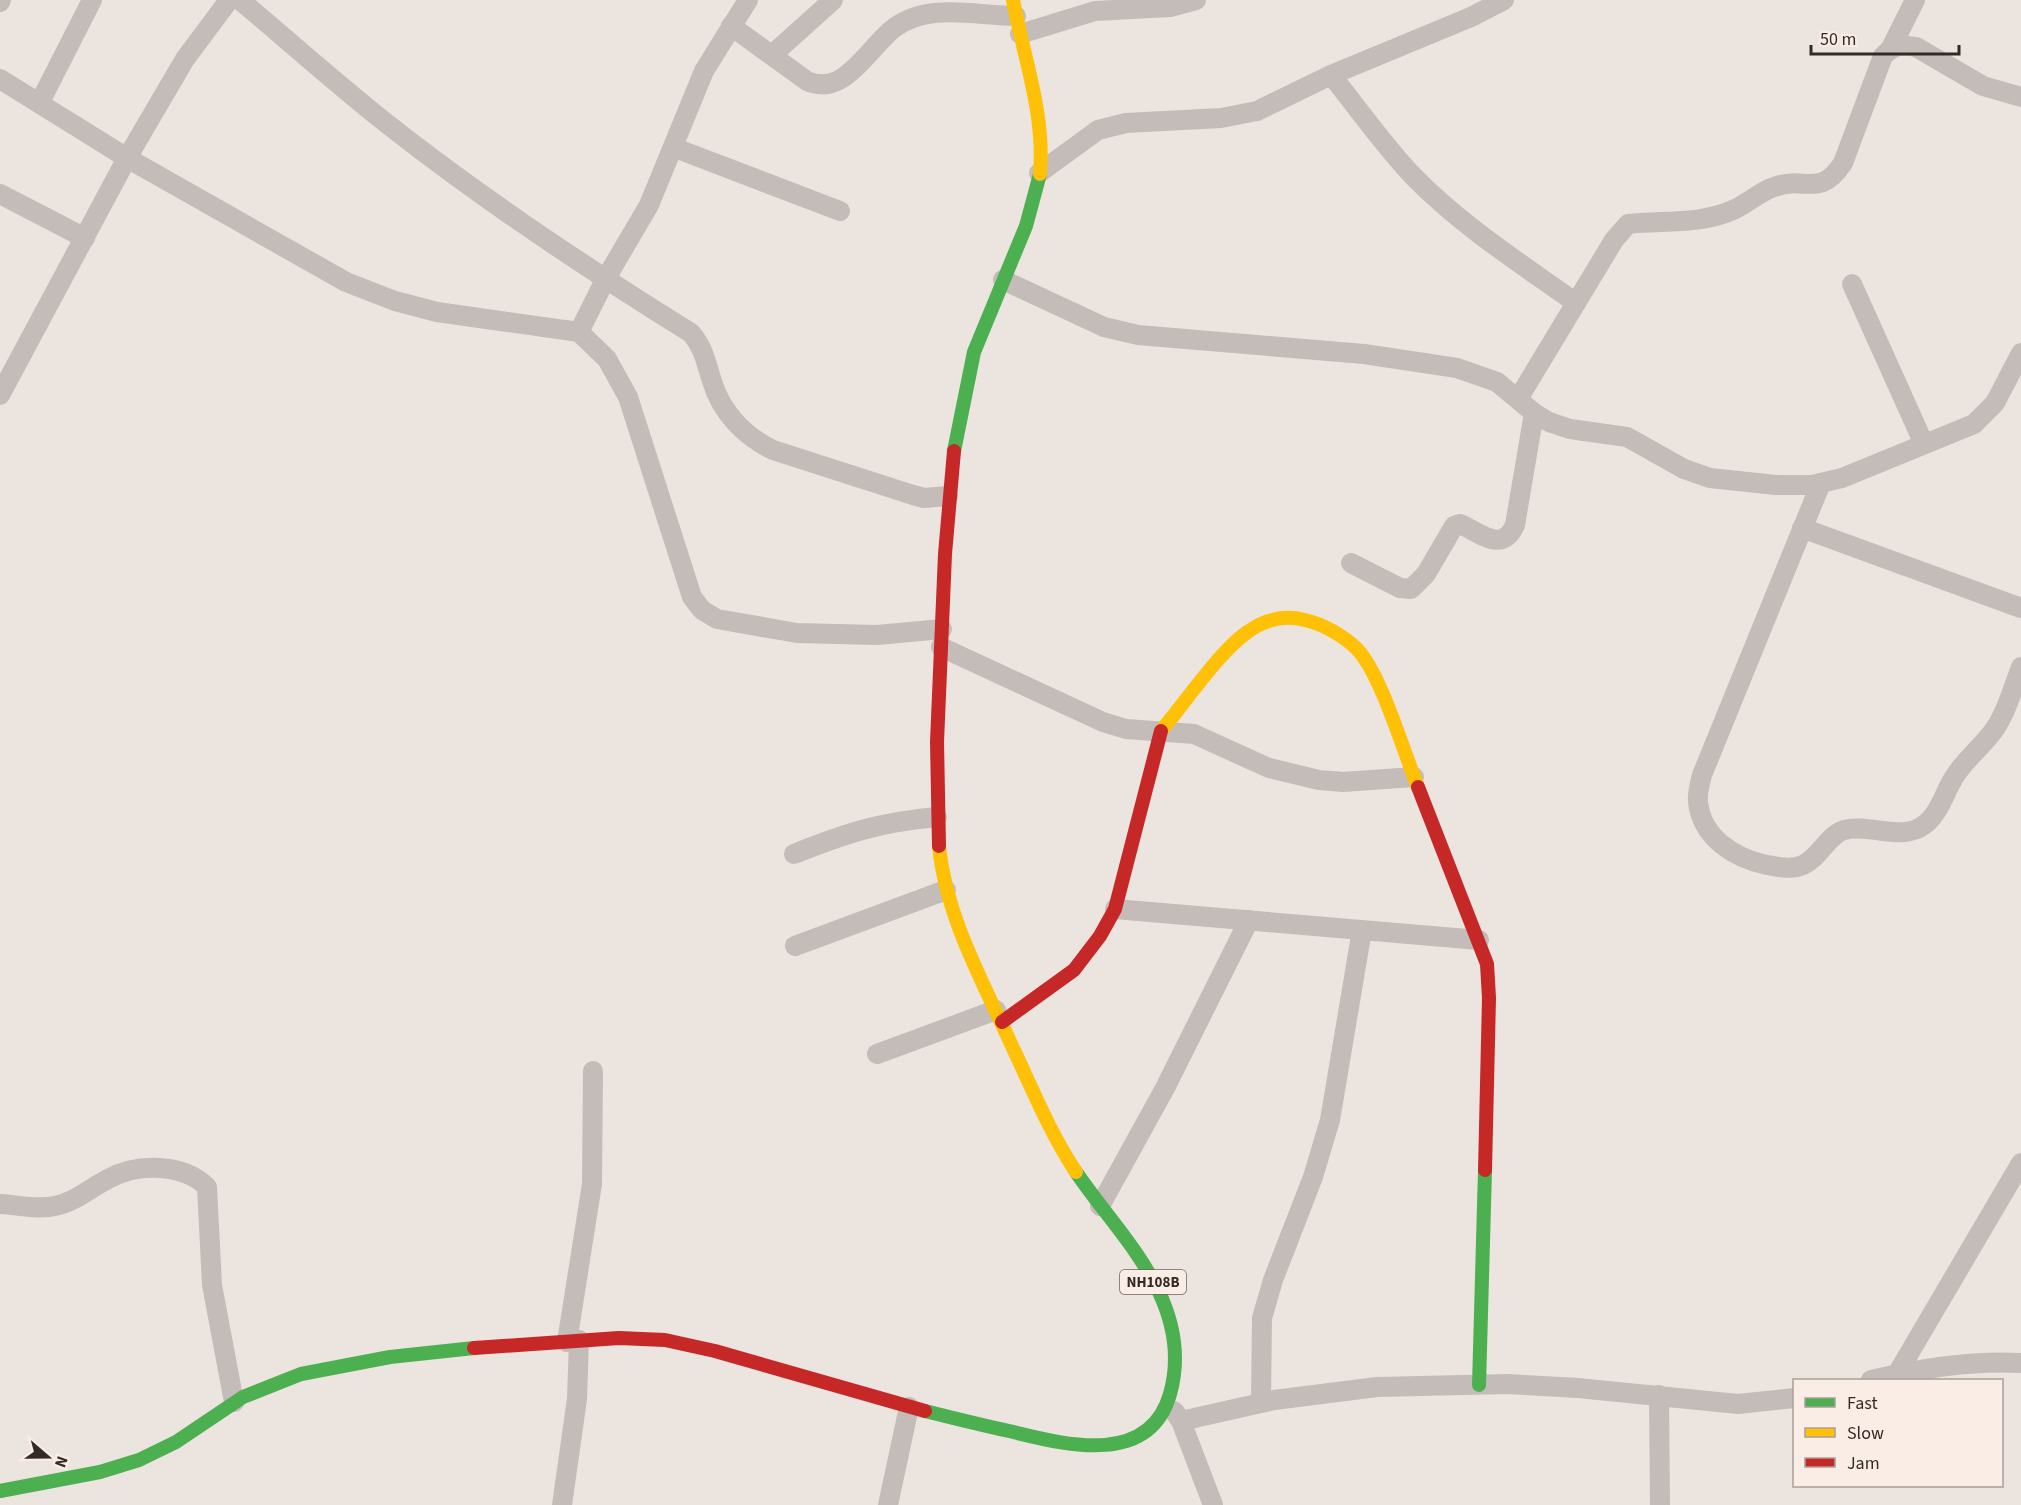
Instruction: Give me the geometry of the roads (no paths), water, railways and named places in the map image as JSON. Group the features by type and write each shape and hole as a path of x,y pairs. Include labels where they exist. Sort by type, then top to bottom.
{"main road":[{"name":"NH108B","path":"0,1491 67,1479 148,1457 178,1442 234,1402 301,1374 383,1357 573,1341 632,1337 669,1340 909,1407 1017,1434 1094,1445 1131,1441 1154,1423 1169,1403 1176,1377 1174,1343 1168,1313 1154,1283 1070,1163 999,1016 960,932 946,890 937,817 948,496 955,434 975,345 1024,231 1039,173 1042,146 1039,118 1016,16"},
{"path":"999,1016 1074,970 1100,936 1115,909 1159,733 1236,641 1249,628 1269,619 1296,618 1322,624 1357,648 1373,673 1487,964 1489,998 1479,1385"}],"street":[{"path":"40,102 92,0"},
{"path":"0,394 126,158 185,59 230,0"},
{"path":"240,0 376,116 507,213 605,280 691,333 700,343 715,391 726,410 743,431 758,443 773,450 924,498 948,496"},
{"path":"579,332 605,280 650,205 675,148 704,71 748,0"},
{"path":"772,55 833,0"},
{"path":"731,26 807,81 819,86 831,85 842,79 893,28 921,14 944,12 1016,16 1170,7 1197,0"},
{"path":"1039,173 1098,130 1126,123 1240,115 1297,93 1331,75 1471,17 1504,0"},
{"path":"1518,399 1614,240 1628,224 1692,221 1715,216 1734,210 1773,187 1791,183 1822,185 1835,175 1843,163 1883,56 1892,46 1915,0"},
{"path":"1892,46 1903,44 1916,47 1983,86 2021,97"},
{"path":"1331,75 1412,176 1471,228 1576,303"},
{"path":"0,79 126,158 346,282 395,301 467,317 579,332 607,358 628,397 692,597 702,610 717,620 797,633 942,638 1103,722 1126,729 1194,734 1269,768 1320,780 1343,782 1414,777"},
{"path":"675,148 840,211"},
{"path":"0,194 85,238"},
{"path":"1003,280 1104,327 1138,334 1364,354 1457,368 1497,382 1534,413 1549,422 1570,429 1627,437 1684,469 1710,478 1776,485 1821,483 1842,478 1974,424 1984,416 2006,384 2021,353"},
{"path":"1852,284 1924,444"},
{"path":"1351,563 1400,588 1411,589 1426,574 1454,526 1460,524 1493,540 1501,541 1510,536 1515,525 1534,413"},
{"path":"1821,483 1701,775 1698,801 1704,822 1713,838 1749,861 1786,868 1802,866 1842,831 1861,829 1914,831 1927,824 1938,809 1953,777 1995,729 2008,703 2021,667"},
{"path":"1802,528 2021,608"},
{"path":"794,854 854,830 886,822 937,817"},
{"path":"795,946 946,890"},
{"path":"1115,909 1479,940"},
{"path":"1100,1206 1166,1088 1249,920"},
{"path":"1261,1403 1262,1318 1273,1280 1313,1178 1330,1120 1362,930"},
{"path":"877,1054 999,1016"},
{"path":"562,1505 577,1399 573,1341 592,1184 593,1071"},
{"path":"1897,1374 2021,1163"},
{"path":"0,1204 55,1206 74,1200 109,1178 128,1171 148,1168 170,1170 197,1177 207,1187 213,1295 234,1402"},
{"path":"1874,1379 1928,1367 1980,1362 2021,1363"},
{"path":"1181,1420 1261,1403 1377,1387 1479,1385 1578,1388 1738,1404 1793,1398"},
{"path":"1659,1395 1660,1505"},
{"path":"1169,1403 1181,1420 1213,1505"},
{"path":"888,1505 909,1407"}]}
